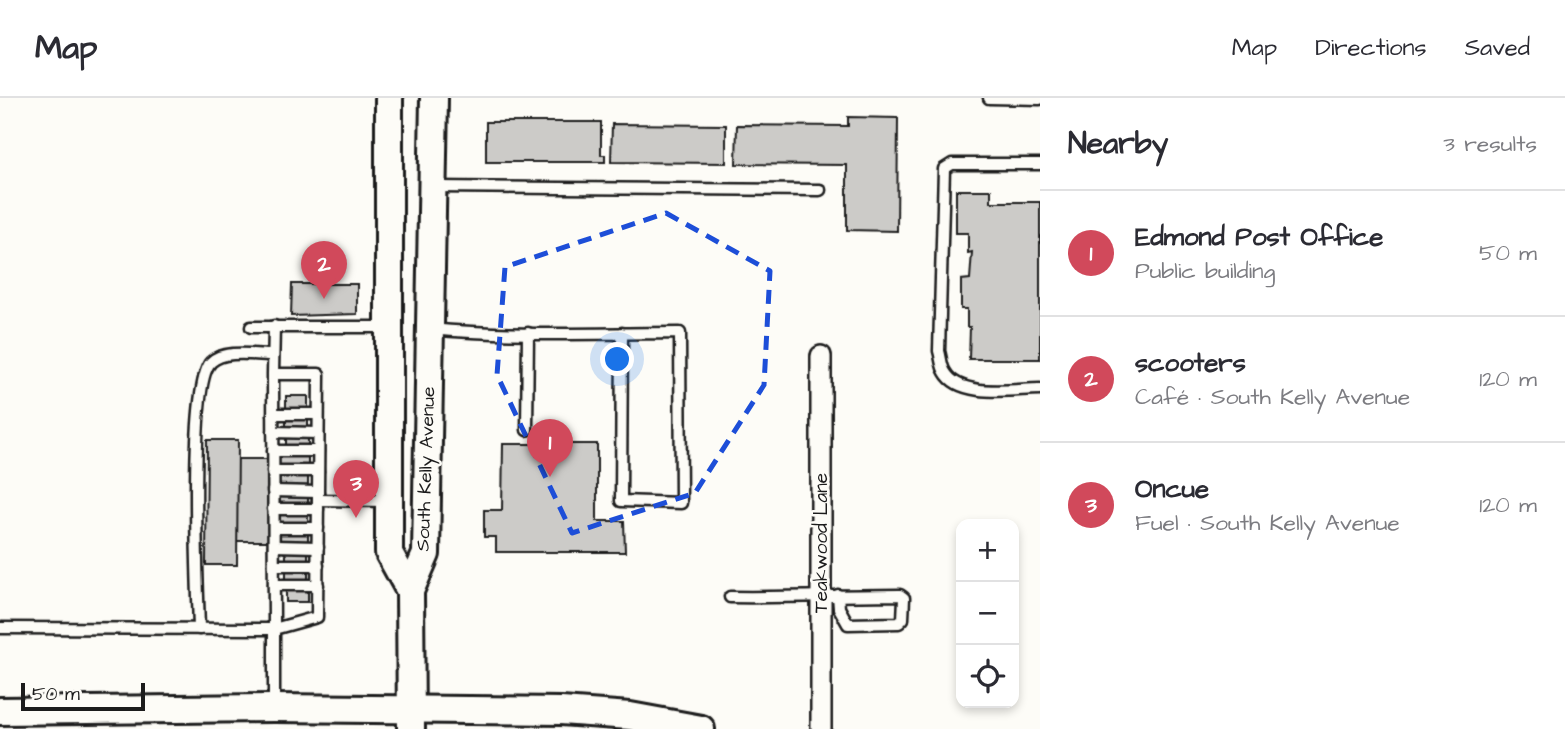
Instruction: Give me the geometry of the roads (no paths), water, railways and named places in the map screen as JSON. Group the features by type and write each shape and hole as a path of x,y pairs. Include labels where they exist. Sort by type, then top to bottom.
{"main road":[{"name":"South Kelly Avenue","path":"388,98 389,553 411,591"},
{"name":"South Kelly Avenue","path":"411,591 426,554 430,187 434,98"},
{"path":"387,327 430,329"},
{"path":"411,591 411,719"},
{"path":"0,711 274,708 411,719 630,716 701,729"}],"street":[{"name":"Teakwood Lane","path":"821,356 830,597 821,729"}],"lane":[{"path":"989,98 1040,99"},
{"path":"1040,164 952,164 944,169 939,351 944,371 954,384 967,388 1040,389"},
{"path":"430,187 820,190"},
{"path":"274,326 274,708"},
{"path":"251,327 387,327"},
{"path":"430,329 528,333 622,333 680,333 681,503 621,501 622,333"},
{"path":"527,430 528,333"},
{"path":"199,629 198,415 203,372 212,361 222,356 273,355"},
{"path":"0,628 274,629 317,617 318,374 273,374"},
{"path":"273,414 318,414"},
{"path":"273,432 318,433"},
{"path":"273,451 318,451"},
{"path":"273,471 318,471"},
{"path":"273,491 318,501"},
{"path":"273,509 318,501 390,501"},
{"path":"274,528 318,528"},
{"path":"274,546 318,547"},
{"path":"274,565 318,565"},
{"path":"274,585 318,585"},
{"path":"730,597 900,595 904,598 903,619 899,623 848,624 830,597"}],"place":[{"name":"scooters","path":"324,299"},
{"name":"Edmond Post Office","path":"550,477"},
{"name":"Oncue","path":"356,518"}]}
